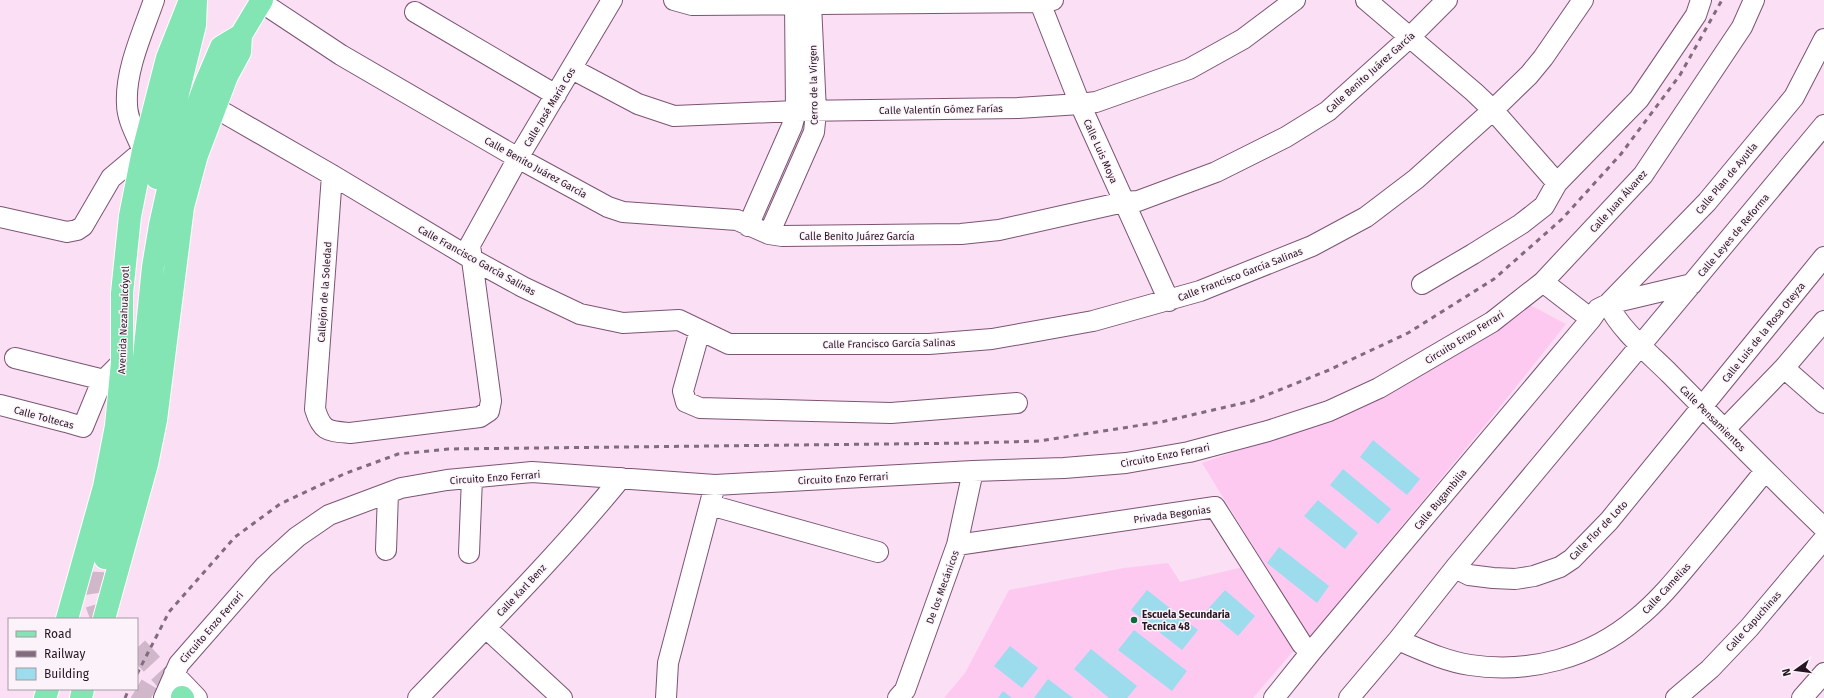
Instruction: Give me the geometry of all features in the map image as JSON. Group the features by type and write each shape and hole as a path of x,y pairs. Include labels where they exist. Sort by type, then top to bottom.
{"main road":[{"name":"Avenida Nezahualcóyotl","path":"68,618 104,488 112,452 122,362 123,285 130,216 143,150 167,58 190,0"},
{"name":"Avenida Nezahualcóyotl","path":"196,0 195,25 150,210 142,263 126,421 102,548 131,455 142,375 153,267 160,225 171,176 206,82 221,47 241,35 262,1"},
{"name":"Avenida Nezahualcóyotl","path":"104,618 147,464 156,420 183,207 197,155 214,107 240,52 241,35"}],"street":[{"path":"0,217 67,232 76,230 83,226 111,178 143,150 129,116 127,104 129,75 154,0"},
{"name":"Calle José María Cos","path":"491,401 470,245 518,158 612,0"},
{"path":"674,0 692,5 803,2 1044,1"},
{"name":"Calle Valentín Gómez Farías","path":"572,69 638,104 674,116 796,111 816,112 1018,108 1080,104 1096,102 1189,69 1243,39 1295,0"},
{"path":"1366,0 1493,110 1557,183"},
{"name":"Calle Benito Juárez García","path":"262,1 341,55 518,158 608,207 623,212 737,220 769,234 790,236 961,234 999,230 1124,202 1138,201 1216,172 1286,137 1328,111 1410,37 1446,0"},
{"name":"Calle Francisco García Salinas","path":"214,107 332,175 472,259 523,287 580,314 623,323 679,320 729,344 928,344 1015,336 1093,321 1169,301 1247,274 1312,246 1366,217 1416,178 1493,110 1529,75 1543,58 1583,0"},
{"path":"1422,284 1474,254 1521,224 1544,206 1557,183 1639,99 1696,15 1701,0"},
{"name":"Calle Juan Álvarez","path":"1543,282 1643,175 1742,27 1754,0"},
{"name":"Calle Luis Moya","path":"1044,1 1080,104 1169,301"},
{"name":"Cerro de la Virgen","path":"748,226 792,126 796,111 803,2"},
{"name":"Cerro de la Virgen","path":"769,234 814,132 816,112 803,2"},
{"path":"415,13 556,95"},
{"name":"Calle Plan de Ayutla","path":"1608,304 1707,202 1794,97 1824,39"},
{"name":"Calle Leyes de Reforma","path":"1641,344 1824,125"},
{"name":"Callejón de la Soledad","path":"332,175 315,409 319,422 330,431 350,432 480,417 489,412 491,401"},
{"name":"Calle Luis de la Rosa Oteyza","path":"1702,407 1824,257"},
{"path":"1543,282 1591,319"},
{"name":"Circuito Enzo Ferrari","path":"181,698 174,674 179,664 264,566 297,537 329,515 400,488 447,480 532,472 715,485 973,471 1064,468 1126,463 1196,450 1268,431 1329,412 1379,388 1492,322 1543,282"},
{"path":"1608,304 1692,284"},
{"name":"Calle Bugambilia","path":"1274,698 1598,309 1608,304"},
{"name":"Calle Pensamientos","path":"1608,304 1614,316 1766,472 1824,528"},
{"path":"1725,429 1784,368 1824,321"},
{"path":"700,330 683,391 686,402 700,408 891,413 1017,403"},
{"path":"1349,698 1641,344"},
{"path":"15,358 104,380"},
{"name":"Calle Toltecas","path":"0,405 83,427 99,388 104,380 122,362"},
{"path":"1784,368 1823,403"},
{"name":"Calle Flor de Loto","path":"1455,568 1469,575 1515,579 1534,576 1560,567 1572,559 1609,521 1702,407"},
{"name":"De los Mecánicos","path":"898,698 905,690 957,545 973,471"},
{"name":"Calle Camelias","path":"1398,640 1452,661 1469,665 1508,668 1566,658 1594,646 1624,629 1656,601 1766,472"},
{"path":"469,553 472,478"},
{"name":"Calle Karl Benz","path":"418,698 486,628 590,515 621,478"},
{"path":"666,698 668,663 715,485"},
{"path":"386,550 388,492"},
{"path":"710,505 878,552"},
{"name":"Privada Begonias","path":"957,545 1215,508 1302,644 1311,652"},
{"name":"Calle Capuchinas","path":"1676,698 1710,669 1744,633 1824,539"},
{"path":"486,628 562,698"},
{"path":"1802,698 1824,673"},
{"path":"174,674 181,698"}],"shaded area":[{"path":"1530,305 1566,324 1491,418 1309,638 1202,463 1289,433"},
{"name":"Escuela Secundaria Tecnica 48","path":"1168,563 1180,582 1243,567 1295,649 1253,698 944,698 965,673 1009,590 1124,568"}],"building":[{"path":"1373,440 1420,479 1407,495 1360,457"},
{"path":"1343,469 1391,509 1378,524 1330,485"},
{"path":"1318,500 1358,533 1345,549 1304,516"},
{"path":"1279,547 1329,586 1317,603 1267,563"},
{"path":"1147,590 1198,630 1182,650 1131,610"},
{"path":"1225,590 1255,616 1238,636 1207,610"},
{"path":"1134,630 1187,671 1172,691 1118,650"},
{"path":"1010,646 1038,668 1022,688 994,666"},
{"path":"1091,649 1137,686 1127,698 1109,698 1074,669"},
{"path":"1048,679 1073,698 1034,698"},
{"path":"1003,691 1012,698 998,698"}],"tunnel":[{"path":"98,539 93,569 93,579 95,600 102,618"},
{"path":"138,649 182,697"},
{"path":"138,690 151,698"}],"railway":[{"path":"138,672 169,612 235,537 280,504 344,474 398,454 448,449 1039,441 1161,422 1252,401 1329,370 1408,333 1494,279 1562,219 1621,154 1680,75 1722,0"},
{"path":"125,698 129,690"}],"place":[{"name":"Escuela Secundaria Tecnica 48","path":"1134,620"}]}
